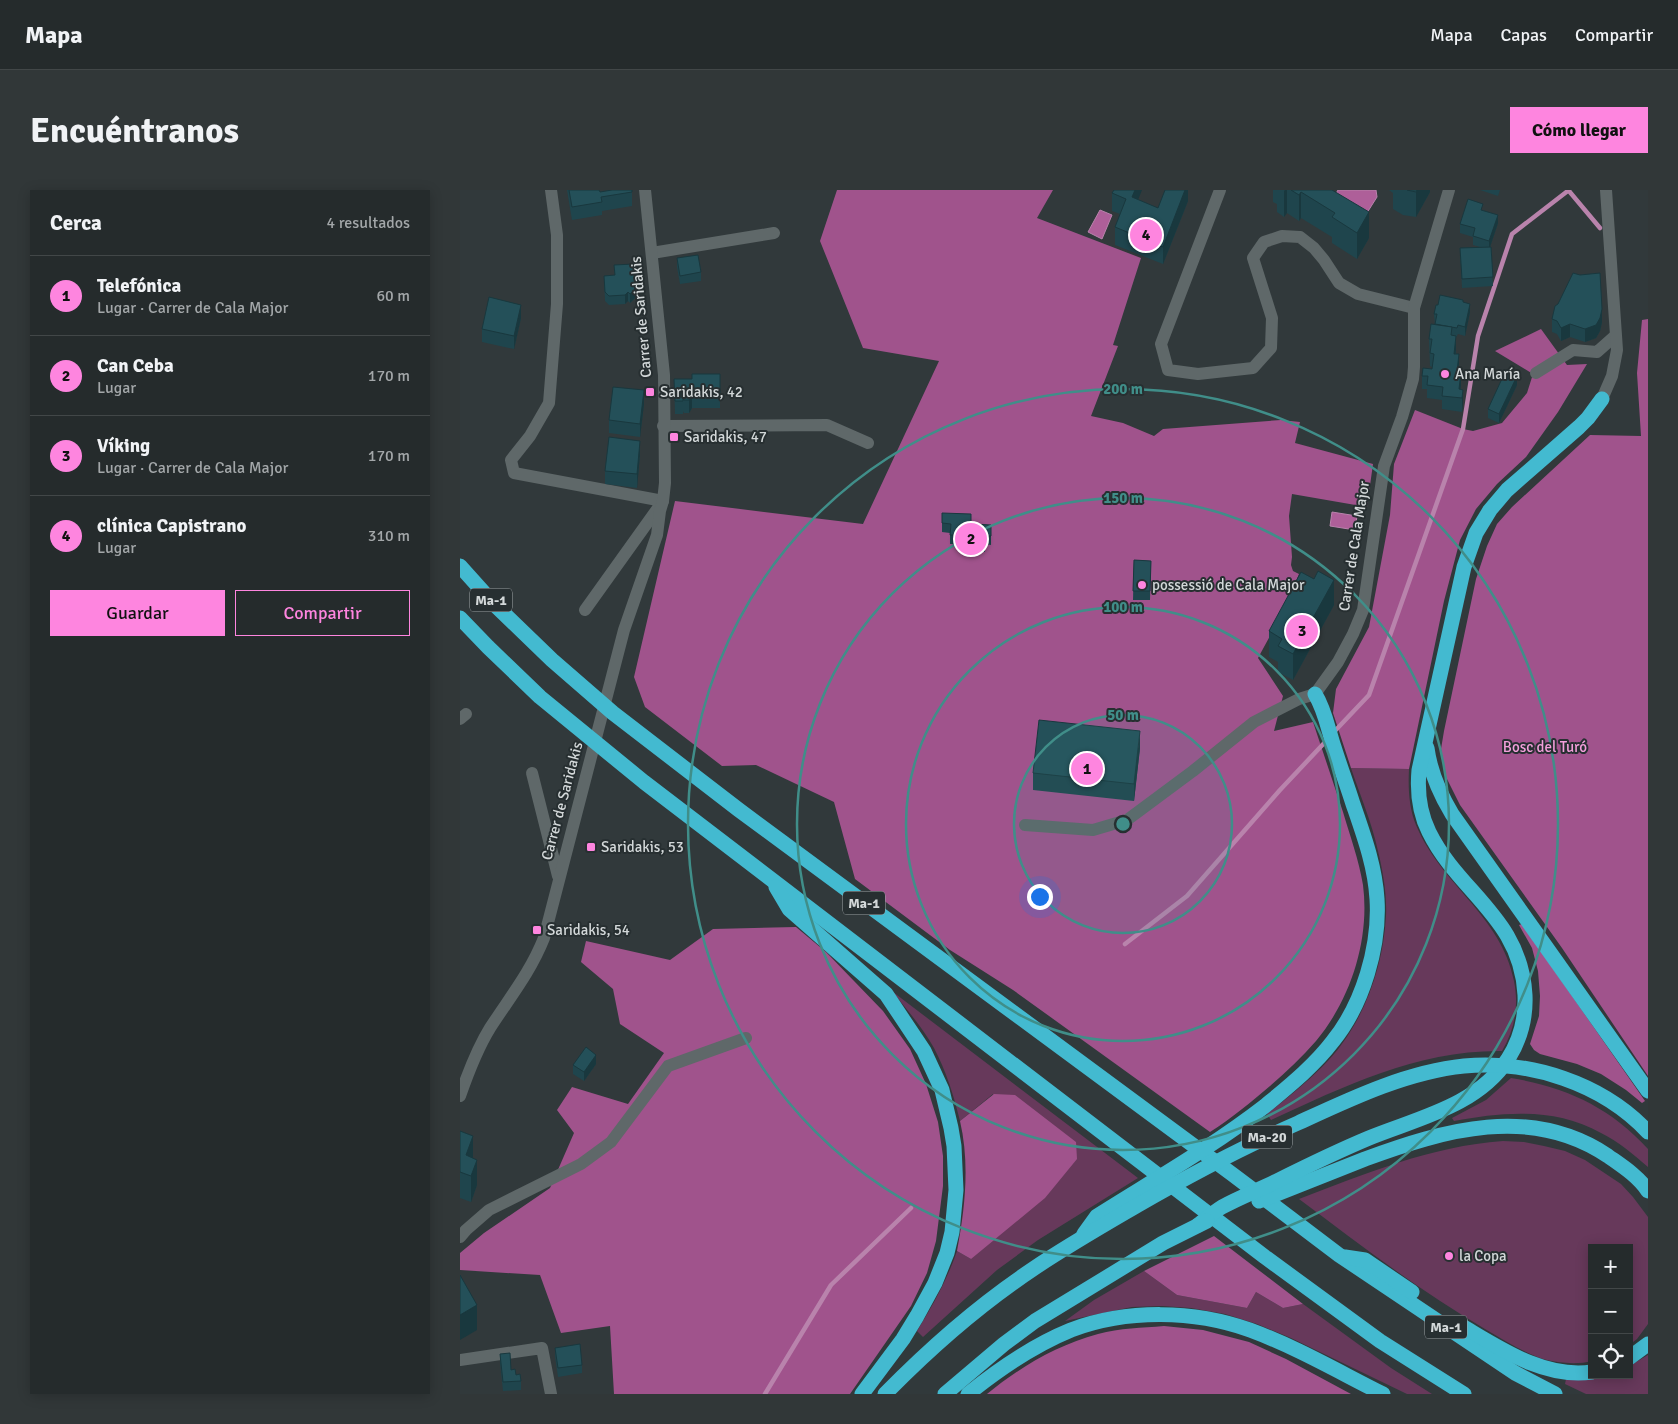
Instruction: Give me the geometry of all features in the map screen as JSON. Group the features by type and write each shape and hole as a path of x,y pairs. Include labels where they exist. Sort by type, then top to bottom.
{"highway":[{"path":"1198,1225 1221,1208 1322,1158 1436,1112 1475,1094 1495,1076 1517,1043 1525,1011 1524,986 1520,964 1512,943 1501,924 1443,855 1425,823 1420,805 1419,770 1462,574 1476,533 1490,510 1507,490 1579,427 1592,414 1602,399"},
{"name":"Ma-1","path":"460,566 523,634 613,713 731,804 1152,1114 1339,1256 1516,1373 1555,1394"},
{"name":"Ma-1","path":"460,618 515,674 568,721 644,782 1265,1257 1380,1340 1464,1394"},
{"path":"1082,1237 1097,1216 1236,1128 1274,1098 1335,1040 1363,987 1373,954 1377,901 1374,873 1367,845 1334,749 1322,705 1315,694"},
{"path":"1426,740 1431,768 1445,803 1648,1091"},
{"path":"772,880 789,909 886,994 924,1051 942,1090 951,1128 955,1154 956,1190 952,1232 947,1253 935,1283 917,1316 903,1339 862,1394"},
{"name":"Ma-20","path":"885,1394 927,1353 992,1299 1031,1270 1082,1237 1197,1171 1330,1108 1405,1080 1441,1070 1465,1066 1513,1067 1550,1074 1574,1082 1606,1099 1648,1132"},
{"path":"945,1394 1004,1344 1035,1321 1163,1243 1198,1225 1326,1174 1417,1141 1458,1131 1493,1126 1530,1127 1554,1132 1589,1145 1621,1165 1648,1191"},
{"path":"1339,1256 1365,1260 1455,1322 1500,1349 1540,1367 1560,1373 1588,1372"},
{"path":"968,1394 1001,1370 1056,1337 1090,1324 1150,1315 1175,1315 1213,1320 1248,1330 1294,1350 1383,1394"},
{"path":"1633,1355 1648,1344"}],"street":[{"path":"551,190 557,235 557,304 549,403 530,436 511,460 514,474 663,501 585,610"},
{"name":"Carrer de Saridakis","path":"460,1096 470,1068 490,1029 522,982 535,960 544,938 558,878 624,630 657,535 665,483 664,375 645,190"},
{"path":"1220,190 1161,344 1168,370 1198,374 1253,368 1271,348 1272,318 1253,258 1264,242 1282,236 1300,237 1314,248 1339,283 1358,294 1414,308"},
{"name":"Carrer de Cala Major","path":"1315,694 1347,647 1363,610 1384,466 1402,417 1413,379 1414,308 1449,190"},
{"path":"1602,399 1615,362 1617,350 1606,190"},
{"path":"652,253 774,233"},
{"path":"1536,373 1573,350 1596,352 1615,336"},
{"path":"663,426 827,425 868,443"},
{"path":"1025,825 1093,830 1127,820 1193,771 1254,722 1299,699 1315,694"},
{"path":"532,773 558,878"},
{"path":"460,1237 490,1210 581,1164 611,1142 668,1066 746,1038"},
{"path":"460,1360 542,1348 551,1394"}],"shaded area":[{"path":"1338,190 1376,190 1377,197 1365,216 1334,197"},
{"path":"1100,210 1112,215 1102,239 1088,232"},
{"path":"1332,512 1357,516 1355,530 1330,526"},
{"path":"1351,768 1409,769 1410,805 1416,825 1440,865 1484,918 1497,937 1507,958 1514,981 1516,999 1513,1026 1502,1051 1471,1052 1412,1063 1354,1083 1271,1120 1267,1114 1322,1067 1348,1035 1368,997 1380,957 1386,916 1383,875 1373,830"},
{"path":"893,992 1138,1178 1038,1240 997,1270 923,1337 917,1331 949,1272 957,1251 971,1259 993,1094 960,1121 949,1084 934,1048 920,1026"},
{"path":"1511,1078 1568,1093 1602,1110 1618,1121 1648,1149 1648,1167 1626,1148 1608,1137 1566,1119 1547,1115 1510,1114 1454,1121 1452,1118 1486,1100"},
{"path":"1503,1141 1524,1142 1565,1151 1585,1160 1621,1184 1633,1197 1648,1217 1648,1324 1637,1339 1633,1342 1633,1244 1588,1244 1588,1362 1555,1362 1520,1349 1437,1299 1390,1267 1299,1199 1399,1162 1476,1144"},
{"path":"1144,1271 1177,1295 1247,1308 1256,1292 1283,1308 1303,1304 1391,1368 1432,1394 1407,1394 1291,1338 1257,1324 1225,1314 1191,1308 1162,1306 1132,1307 1065,1321 1094,1300"},
{"path":"1648,1355 1648,1394 1586,1394 1565,1384 1566,1379 1633,1379 1633,1364"}],"green space":[{"path":"837,190 1053,190 1037,218 1141,258 1113,345 1118,346 1091,416 1123,423 1154,436 1163,429 1281,420 1300,422 1295,443 1373,464 1367,507 1292,494 1289,516 1291,565 1293,571 1299,574 1283,612 1258,658 1283,696 1274,731 1313,722 1343,812 1357,857 1363,885 1364,926 1355,968 1339,1006 1316,1041 1270,1086 1234,1116 1210,1132 1013,990 950,950 855,879 834,802 756,765 722,766 645,707 634,677 675,501 863,524 939,361 863,348 820,241"},
{"name":"Bosc del Turó","path":"1648,319 1648,1076 1562,948 1460,805 1446,777 1441,749 1476,579 1497,524 1512,507 1590,435 1641,436 1637,373 1642,320"},
{"path":"1541,329 1567,365 1587,364 1558,412 1526,457 1497,484 1476,509 1460,540 1444,601 1409,769 1351,768 1333,713 1336,689 1369,627 1390,515 1394,464 1415,410 1463,429 1473,431 1502,423 1527,393 1533,374 1495,351"},
{"path":"1522,924 1645,1101 1642,1103 1601,1074 1577,1064 1540,1054 1534,1050 1530,1044 1539,1016 1538,971 1532,948 1519,925"},
{"path":"796,927 826,952 883,1011 910,1049 926,1084 938,1122 943,1156 943,1186 936,1241 927,1273 911,1306 850,1394 614,1394 610,1326 561,1333 540,1275 460,1270 460,1253 484,1233 550,1188 574,1133 557,1110 572,1087 628,1104 664,1053 620,1024 613,989 581,962 586,941 670,960 713,929"},
{"path":"994,1094 1015,1095 1076,1142 1077,1159 1045,1198 971,1259 957,1251 966,1170 960,1121"},
{"path":"1214,1236 1303,1304 1283,1308 1256,1292 1247,1308 1177,1295 1144,1271"},
{"path":"1164,1326 1203,1330 1249,1342 1286,1359 1351,1394 987,1394 1026,1366 1068,1344 1106,1332"}],"building":[{"path":"569,190 599,190 600,192 632,190 632,192 601,197 602,202 572,207"},
{"path":"1114,190 1135,190 1132,197 1158,208 1165,190 1185,190 1163,247 1115,227 1126,199 1112,193"},
{"path":"1291,190 1332,190 1369,212 1357,233 1332,217 1335,213 1301,192 1299,195"},
{"path":"1468,199 1483,204 1481,210 1498,215 1489,241 1473,236 1475,228 1460,224"},
{"path":"1491,247 1493,277 1462,279 1460,248"},
{"path":"698,255 701,272 680,276 677,258"},
{"path":"634,264 635,289 630,294 628,292 625,295 609,296 605,292 604,276 615,275 614,265"},
{"path":"1573,273 1580,275 1600,273 1602,309 1600,318 1596,325 1585,329 1570,324 1561,328 1557,321 1552,319 1555,306 1558,304"},
{"path":"1440,295 1463,300 1463,302 1470,304 1465,327 1458,325 1457,328 1435,324 1437,314 1434,314"},
{"path":"489,297 521,305 514,336 482,329"},
{"name":"Ana María","path":"1431,324 1452,327 1451,335 1456,336 1454,354 1459,354 1457,371 1461,372 1459,389 1463,390 1462,398 1442,396 1443,387 1427,385 1428,376 1422,376 1423,368 1432,369 1434,354 1430,353 1432,339 1429,339"},
{"path":"1506,370 1517,376 1499,414 1488,409"},
{"path":"692,374 720,374 720,395 692,394 689,400 684,400 683,398 683,401 675,401 674,379 692,379"},
{"path":"613,387 644,390 640,424 609,420"},
{"path":"609,437 640,441 637,474 605,471"},
{"path":"942,513 971,514 971,524 991,525 991,536 985,536 985,543 965,542 965,535 950,535 951,524 942,523"},
{"name":"possessió de Cala Major","path":"1134,560 1151,561 1150,591 1133,591"},
{"path":"1318,571 1334,580 1293,654 1278,646 1282,639 1269,631 1301,572 1314,579"},
{"path":"1039,720 1140,731 1134,784 1033,773"},
{"path":"586,1047 596,1055 584,1072 573,1065"},
{"path":"460,1131 473,1136 466,1155 477,1160 471,1176 460,1172"},
{"path":"460,1275 477,1305 460,1315"},
{"path":"580,1344 582,1365 558,1368 555,1348"},
{"path":"510,1353 511,1370 515,1369 516,1375 520,1374 521,1381 503,1382 500,1354"}],"waterway":[{"path":"1332,734 1369,695 1463,429 1478,336 1512,234 1569,190"},
{"path":"1569,191 1600,228"},
{"path":"1125,944 1187,896 1280,790 1327,740"},
{"path":"765,1394 831,1285 911,1208"}],"place":[{"name":"clínica Capistrano","path":"1146,235"},
{"name":"Ana María","path":"1445,374"},
{"name":"Saridakis, 42","path":"650,392"},
{"name":"Saridakis, 47","path":"674,437"},
{"name":"Can Ceba","path":"971,539"},
{"name":"possessió de Cala Major","path":"1142,585"},
{"name":"Víking","path":"1302,631"},
{"name":"Telefónica","path":"1087,769"},
{"name":"Saridakis, 53","path":"591,847"},
{"name":"Saridakis, 54","path":"537,930"},
{"name":"la Copa","path":"1449,1256"}]}
